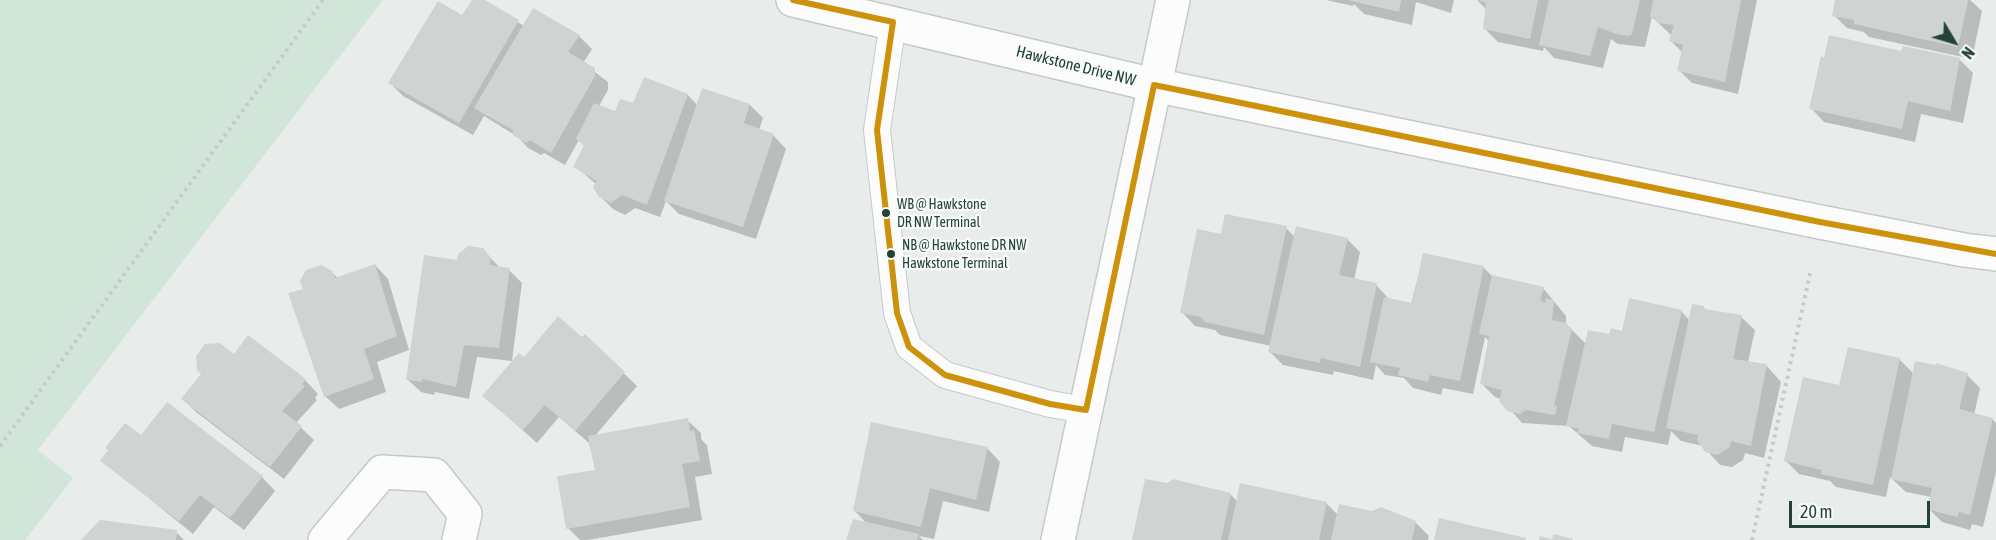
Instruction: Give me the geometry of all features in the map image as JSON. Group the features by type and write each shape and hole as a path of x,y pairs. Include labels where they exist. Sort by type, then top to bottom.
{"street":[{"name":"Hawkstone Drive NW","path":"793,0 1154,85 1842,226 1996,254"},
{"path":"1058,540 1173,0"},
{"path":"325,540 381,472 434,475 465,514 459,540"}],"lane":[{"path":"893,22 877,130 897,313 909,347 945,375 1050,404 1086,410"}],"path":[{"path":"0,446 323,0"},
{"path":"1752,540 1811,269"}],"green space":[{"path":"0,0 383,0 38,450 73,478 25,540 0,540"}],"building":[{"path":"472,0 485,0 519,20 459,123 388,83 438,1 462,15"},
{"path":"1348,0 1401,0 1399,12"},
{"path":"1478,0 1538,0 1530,39 1483,29 1486,3"},
{"path":"1549,0 1640,0 1632,34 1629,36 1616,34 1598,27 1590,56 1539,45"},
{"path":"1653,0 1741,0 1725,82 1677,71 1683,45 1669,41 1674,25 1658,23 1654,17 1650,17"},
{"path":"1835,0 1968,0 1958,47 1854,24 1854,20 1832,16"},
{"path":"533,8 580,35 568,52 595,68 595,76 551,153 530,140 526,143 513,135 513,130 474,108"},
{"path":"1829,35 1901,51 1903,46 1960,58 1950,111 1908,101 1902,129 1809,109 1821,56 1824,58"},
{"path":"644,77 688,94 647,205 622,195 611,203 598,196 593,187 597,181 573,167 584,145 576,139 594,103 615,111 620,99 633,103"},
{"path":"702,88 750,104 744,123 774,134 743,227 664,201"},
{"path":"1225,214 1287,226 1264,335 1205,322 1201,317 1180,313 1197,229 1221,234"},
{"path":"1296,226 1348,238 1339,275 1377,283 1360,367 1321,358 1320,363 1268,352"},
{"path":"468,246 483,248 491,258 490,265 510,268 499,348 464,345 456,387 422,379 422,382 406,380 424,255 457,260 458,254"},
{"path":"1423,253 1484,266 1460,381 1430,375 1428,382 1398,375 1400,368 1370,362 1384,297 1412,303"},
{"path":"375,264 397,336 364,349 374,379 324,397 288,293 303,289 300,281 306,270 321,265 332,271 335,278"},
{"path":"1492,275 1544,287 1540,300 1545,303 1546,298 1554,301 1552,320 1567,323 1566,326 1572,328 1554,406 1557,406 1555,415 1526,410 1520,414 1507,411 1499,401 1502,390 1480,384 1489,336 1479,334"},
{"path":"1629,298 1682,310 1654,432 1612,424 1609,439 1577,433 1579,429 1566,426 1588,330 1609,334 1611,328 1622,331"},
{"path":"1692,304 1704,306 1704,309 1742,315 1733,359 1767,364 1751,446 1731,441 1730,447 1718,455 1705,452 1697,440 1698,435 1666,428"},
{"path":"558,316 582,337 585,334 625,372 575,431 545,405 523,430 482,396 519,353 524,357"},
{"path":"248,335 306,379 302,384 305,386 282,411 302,426 270,467 181,399 201,374 197,370 196,356 205,344 220,343 234,354"},
{"path":"1848,347 1900,358 1873,485 1821,474 1822,470 1784,461 1803,377 1839,385"},
{"path":"1915,361 1935,365 1936,363 1968,373 1959,409 1993,418 1970,515 1959,512 1957,517 1927,509 1932,488 1891,479"},
{"path":"167,402 263,476 230,518 200,495 179,521 100,461 108,450 105,448 125,423 141,435"},
{"path":"688,418 690,431 694,430 700,461 682,464 690,507 566,529 557,476 595,470 588,436"},
{"path":"871,422 988,447 976,500 930,488 921,527 853,511"},
{"path":"1145,479 1167,483 1173,479 1231,493 1221,540 1132,540"},
{"path":"1240,483 1327,502 1319,540 1228,540"},
{"path":"1339,504 1372,511 1381,507 1416,521 1412,540 1331,540"},
{"path":"1439,518 1526,538 1526,540 1434,540"},
{"path":"853,519 919,534 917,540 846,540"},
{"path":"100,520 177,530 176,540 81,540"},
{"path":"1554,534 1573,540 1539,540 1540,536 1552,539"}],"transit line":[{"path":"793,0 893,22"},
{"path":"893,22 877,130 897,313 909,347 945,375 1050,404 1086,410"},
{"path":"1154,85 1820,222 1996,254"},
{"path":"1086,410 1154,85"}],"place":[{"name":"WB @ Hawkstone DR NW Terminal","path":"886,213"},
{"name":"NB @ Hawkstone DR NW Hawkstone Terminal","path":"891,254"}]}
